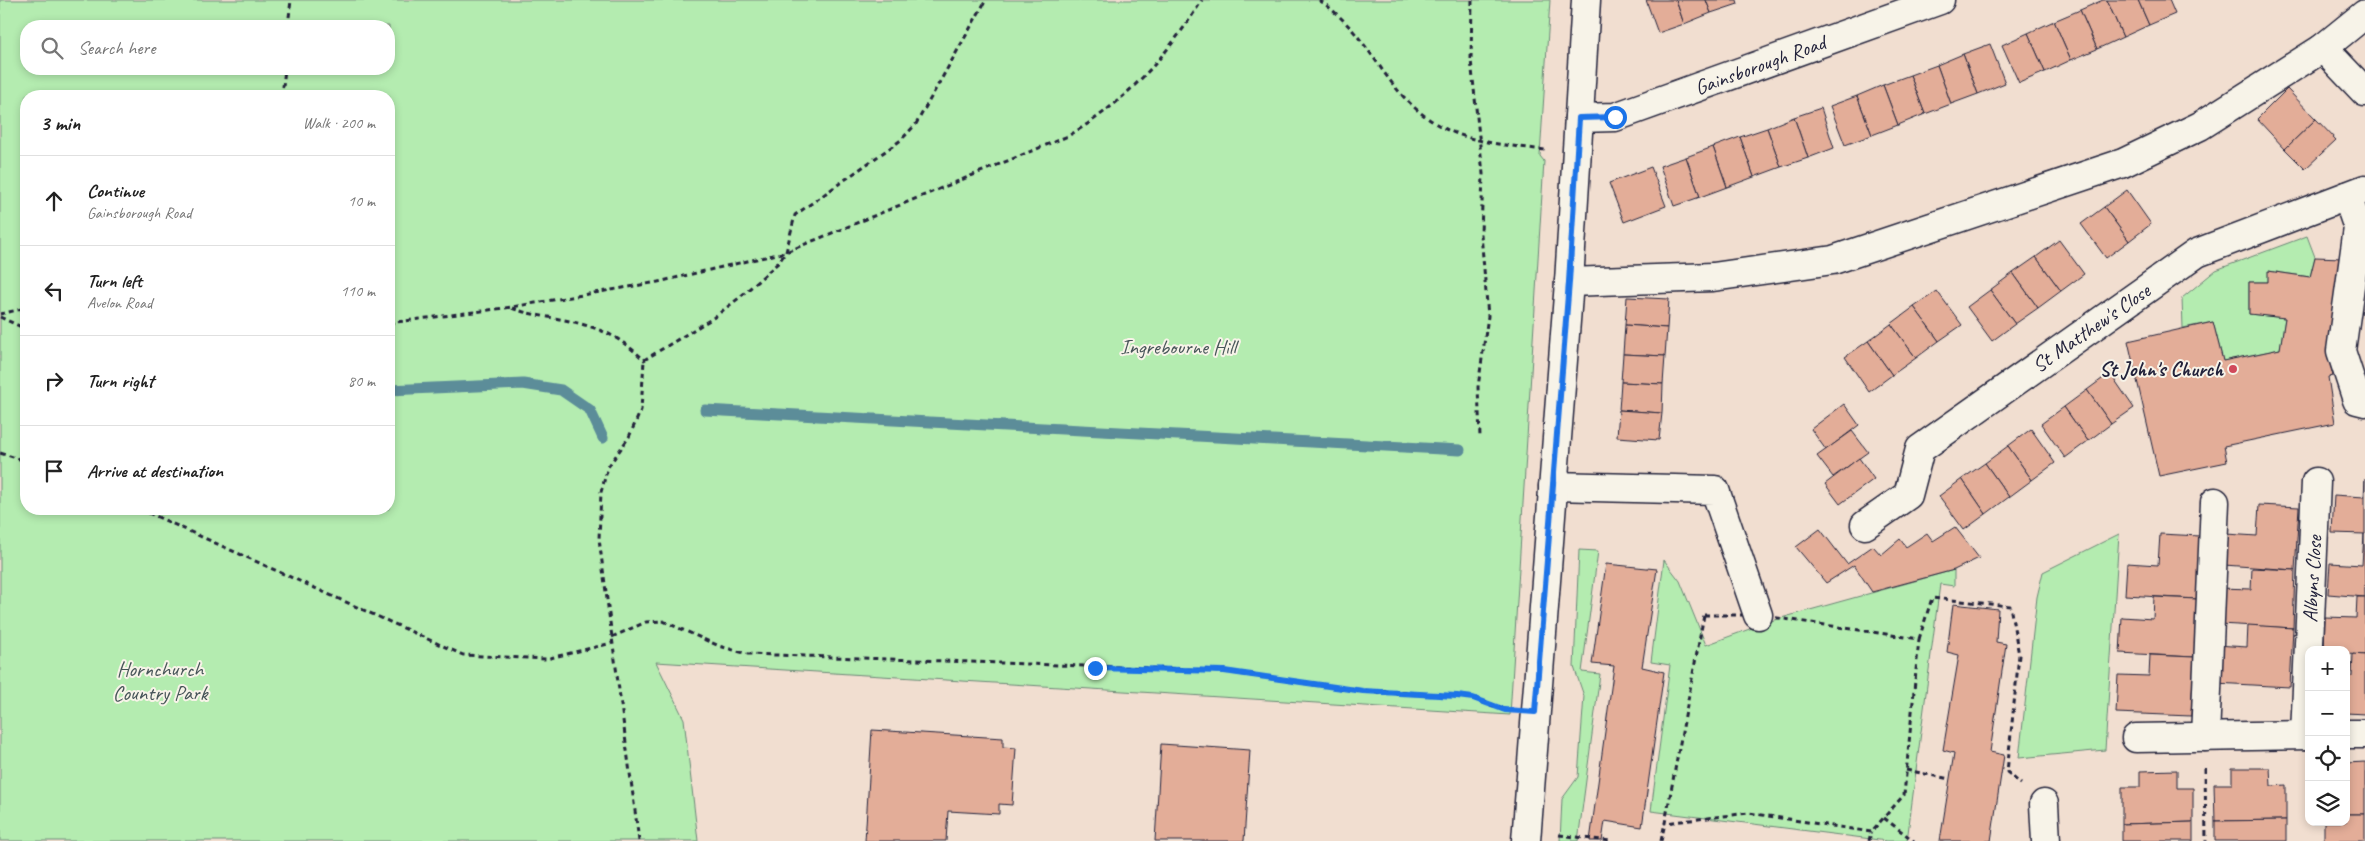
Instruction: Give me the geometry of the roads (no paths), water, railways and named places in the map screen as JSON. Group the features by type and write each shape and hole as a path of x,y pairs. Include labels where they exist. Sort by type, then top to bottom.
{"street":[{"path":"1526,836 1569,282 1575,153 1586,0"},
{"name":"Gainsborough Road","path":"1579,118 1615,117 1940,0"},
{"path":"1569,282 1713,277 1833,260 2123,163 2200,126 2323,48 2365,14"},
{"path":"2323,48 2365,92"},
{"path":"2356,192 2358,228 2341,350 2357,400 2365,402"},
{"name":"St Matthew's Close","path":"1865,526 1908,495 1920,449 2197,253 2356,192"},
{"name":"Albyns Close","path":"2309,691 2316,482"},
{"path":"1553,486 1715,490 1758,615"},
{"path":"2205,737 2215,502"},
{"path":"2350,734 2365,734"},
{"name":"Albyns Close","path":"2136,738 2305,735"},
{"path":"2044,804 2046,841"}],"waterway":[{"path":"395,390 523,384 561,390 590,410 603,438"},
{"path":"705,410 1460,450"}],"place":[{"name":"St John's Church","path":"2233,369"}],"park label":[{"name":"Ingrebourne Hill","path":"1178,347"},
{"name":"Hornchurch Country Park","path":"160,681"}]}
